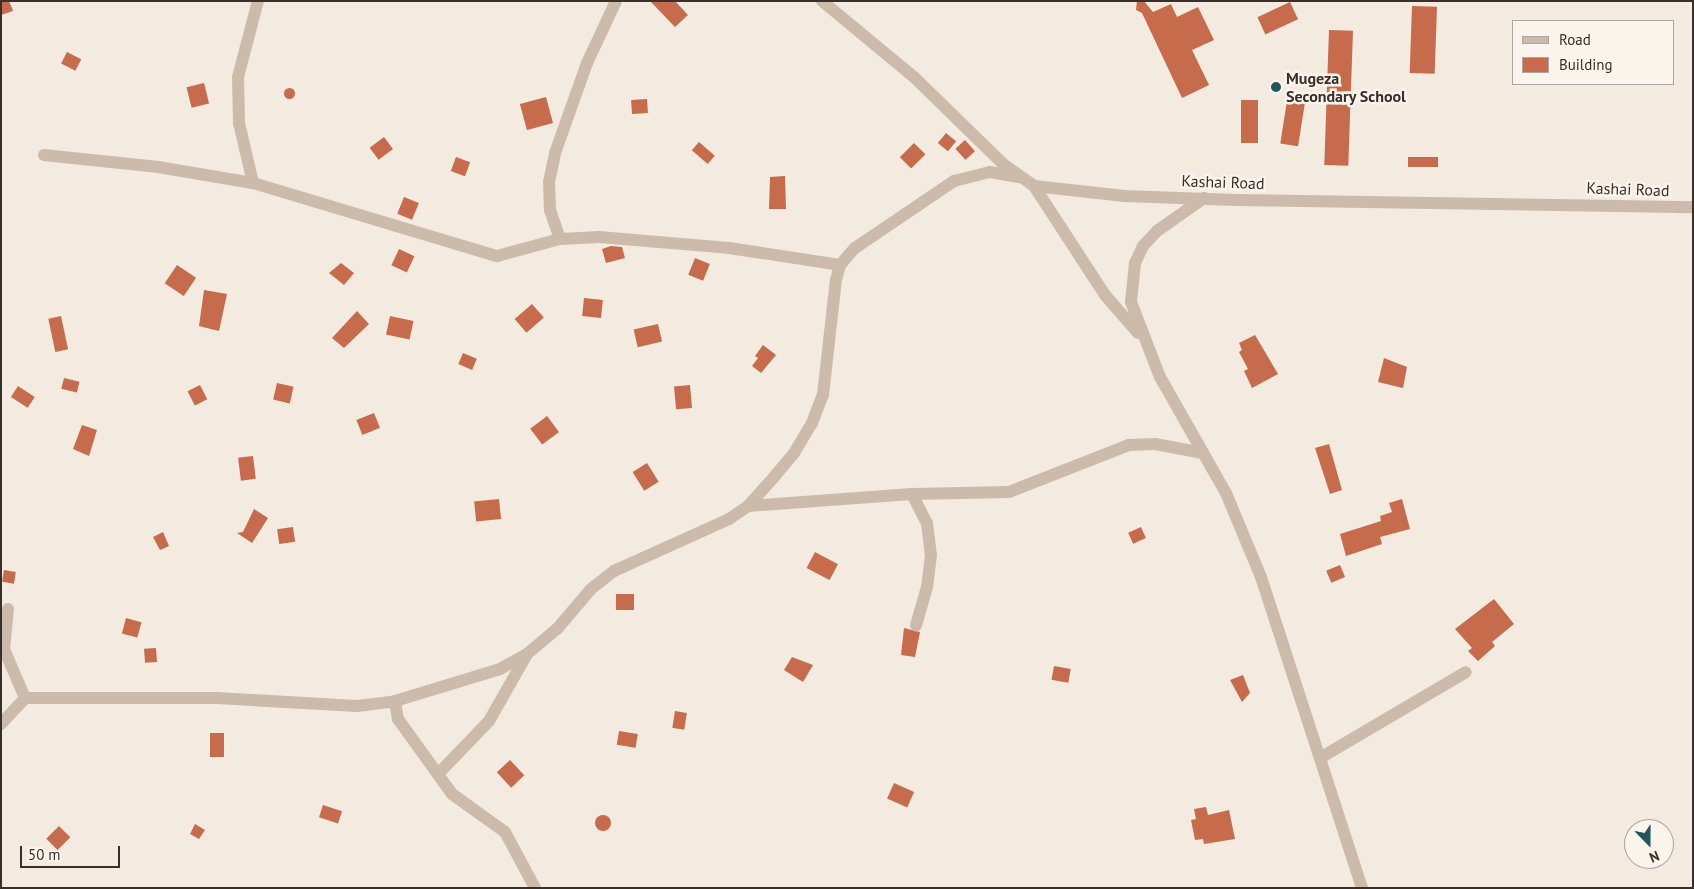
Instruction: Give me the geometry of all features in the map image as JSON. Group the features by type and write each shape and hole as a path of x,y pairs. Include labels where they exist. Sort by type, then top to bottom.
{"street":[{"path":"253,183 239,123 238,77 258,1"},
{"path":"560,239 550,210 549,182 555,153 587,63 616,1"},
{"name":"Kashai Road","path":"822,1 922,84 1019,177 1034,186 1124,196 1693,206"},
{"path":"44,155 158,167 253,183 482,253 509,256 560,239 599,237 729,248 840,265"},
{"path":"1,724 25,698 217,698 357,706 395,701 500,669 527,654 557,629 591,590 614,572 647,554 710,530 748,506 794,453 823,395 840,265 861,244 954,181 990,172 1019,177"},
{"path":"1034,186 1067,232 1105,295 1144,339"},
{"path":"1204,198 1157,231 1135,263 1131,302 1160,377 1226,493 1261,577 1362,888"},
{"path":"748,506 912,494 1009,492 1129,445 1155,444 1203,453"},
{"path":"912,494 927,523 931,555 927,587 916,625"},
{"path":"8,609 4,649 25,698"},
{"path":"439,773 489,720 527,654"},
{"path":"1320,758 1466,672"},
{"path":"395,701 400,724 462,804 505,832 535,888"}],"building":[{"path":"1,1 9,1 13,11 1,15"},
{"path":"650,1 675,1 688,15 675,27"},
{"path":"1137,1 1144,1 1153,12 1171,4 1177,17 1198,7 1214,40 1192,50 1209,85 1182,98 1142,13 1136,10"},
{"path":"1290,2 1298,19 1265,34 1257,17"},
{"path":"1412,6 1437,7 1435,74 1410,73"},
{"path":"1329,30 1353,31 1348,166 1324,165"},
{"path":"67,52 81,59 75,71 61,64"},
{"path":"204,83 209,103 192,108 187,87"},
{"path":"287,88 291,88 294,93 293,97 287,98 284,95 284,91"},
{"path":"546,97 553,123 527,130 520,104"},
{"path":"647,99 648,113 632,114 631,100"},
{"path":"1241,100 1258,100 1258,143 1241,143"},
{"path":"1287,101 1305,104 1298,146 1280,143"},
{"path":"946,133 956,141 948,151 938,143"},
{"path":"384,137 393,149 379,160 370,148"},
{"path":"965,140 975,151 965,160 955,149"},
{"path":"699,142 715,156 708,164 692,150"},
{"path":"914,143 925,154 911,168 900,157"},
{"path":"456,157 470,162 465,176 451,171"},
{"path":"1408,157 1438,157 1438,167 1408,167"},
{"path":"785,176 786,209 769,209 770,177"},
{"path":"404,197 419,203 412,220 397,214"},
{"path":"611,246 622,247 625,258 606,263 602,249"},
{"path":"399,249 414,256 407,272 391,265"},
{"path":"695,258 710,264 703,281 688,275"},
{"path":"341,263 354,273 344,285 329,273"},
{"path":"177,265 196,278 184,296 165,283"},
{"path":"204,290 227,294 219,331 199,326"},
{"path":"584,298 603,300 601,318 582,316"},
{"path":"532,304 544,318 526,333 515,319"},
{"path":"357,311 369,324 344,348 332,338"},
{"path":"61,316 68,349 55,352 48,319"},
{"path":"390,316 413,321 410,340 386,335"},
{"path":"658,324 662,342 638,347 634,330"},
{"path":"1255,335 1278,374 1252,388 1244,371 1248,369 1239,352 1242,350 1239,343"},
{"path":"763,345 776,355 761,373 752,366 758,358 755,356"},
{"path":"463,353 477,359 472,370 458,364"},
{"path":"1384,358 1407,367 1403,388 1378,382"},
{"path":"64,378 80,382 77,393 61,389"},
{"path":"277,383 294,387 290,403 273,400"},
{"path":"200,385 207,399 195,406 188,391"},
{"path":"690,385 692,408 676,409 674,386"},
{"path":"18,386 35,397 28,408 11,397"},
{"path":"374,413 380,428 362,435 356,420"},
{"path":"547,416 559,432 542,445 530,429"},
{"path":"82,425 97,430 89,456 73,449"},
{"path":"1329,444 1342,490 1330,494 1315,448"},
{"path":"253,456 256,479 241,481 238,458"},
{"path":"647,463 659,482 644,491 633,472"},
{"path":"499,499 501,519 476,522 474,502"},
{"path":"1402,499 1410,529 1380,537 1382,544 1346,556 1340,534 1381,521 1380,516 1392,512 1389,503"},
{"path":"254,509 268,518 252,543 237,533 243,532"},
{"path":"293,527 295,542 279,544 277,529"},
{"path":"1141,527 1146,538 1133,544 1128,533"},
{"path":"163,532 169,546 160,550 153,537"},
{"path":"815,552 838,564 830,580 807,568"},
{"path":"1340,565 1345,577 1331,583 1326,571"},
{"path":"4,570 16,572 14,584 2,582"},
{"path":"616,594 634,594 634,610 616,610"},
{"path":"1494,599 1514,624 1492,642 1495,646 1478,661 1468,651 1472,648 1455,629"},
{"path":"126,618 141,622 137,638 122,633"},
{"path":"904,628 920,632 915,657 901,655"},
{"path":"156,648 157,662 145,663 144,649"},
{"path":"792,657 813,665 803,682 784,670"},
{"path":"1054,666 1071,669 1068,683 1052,680"},
{"path":"1243,675 1250,693 1242,702 1230,680"},
{"path":"675,711 687,713 684,730 672,728"},
{"path":"619,731 638,734 636,748 617,745"},
{"path":"210,733 224,733 224,757 210,757"},
{"path":"510,760 524,775 511,788 497,772"},
{"path":"894,783 914,792 907,807 887,799"},
{"path":"323,805 342,811 338,824 319,817"},
{"path":"1206,807 1208,815 1229,810 1235,839 1204,844 1203,839 1195,840 1191,820 1196,819 1194,809"},
{"path":"600,815 606,815 611,820 609,829 600,831 595,826 595,820"},
{"path":"195,824 205,830 199,839 190,834"},
{"path":"59,826 70,837 58,850 46,839"}],"place":[{"name":"Mugeza Secondary School","path":"1276,87"}]}
